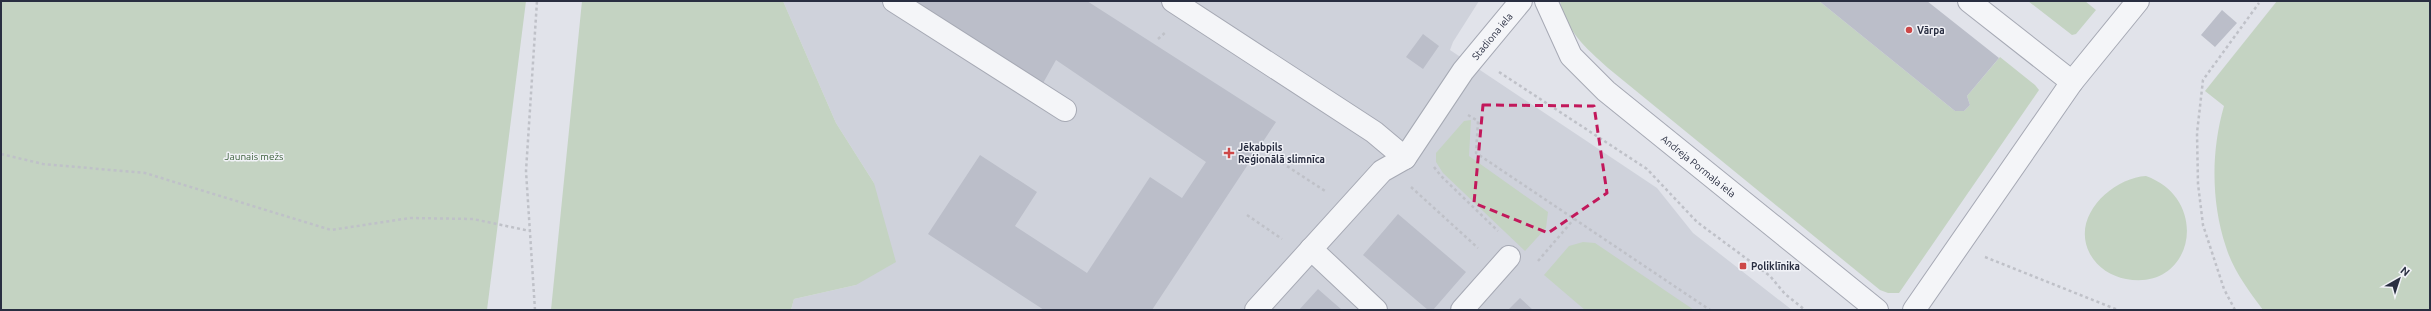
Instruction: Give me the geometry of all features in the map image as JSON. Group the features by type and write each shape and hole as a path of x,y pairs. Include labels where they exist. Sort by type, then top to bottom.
{"street":[{"path":"894,1 1065,110"},
{"path":"1173,1 1374,132 1404,158 1382,171 1256,310"},
{"name":"Stadiona iela","path":"1404,158 1469,63 1521,1"},
{"name":"Andreja Pormaļa iela","path":"1546,1 1571,56 1606,91 1877,310"},
{"path":"1969,1 2072,82"},
{"path":"1914,310 2072,82 2138,1"},
{"path":"1308,252 1376,310"},
{"path":"1462,310 1509,257"}],"path":[{"path":"535,310 526,171 537,1"},
{"path":"2236,310 2224,289 2203,225 2198,184 2197,133 2203,80 2259,2"},
{"path":"1469,63 1647,169 1697,222 1770,276 1785,294 1805,310"},
{"path":"1464,117 1468,115 1478,121 1476,154 1710,310"},
{"path":"1267,153 1350,206"},
{"path":"1,154 43,164 145,173 331,230 410,218 473,219 530,231"},
{"path":"1431,162 1441,176 1501,234"},
{"path":"1247,215 1308,252"},
{"path":"1959,247 2118,310"}],"highlighted area":[{"path":"1483,105 1594,106 1607,193 1548,233 1474,203"}],"shaded area":[{"name":"Jēkabpils Reģionālā slimnīca","path":"783,1 1479,1 1453,42 1450,50 1657,188 1693,233 1792,310 791,310 794,299 856,285 874,183 836,123"}],"green space":[{"name":"Jaunais mežs","path":"1,1 526,1 487,310 1,310"},
{"path":"582,1 783,1 836,123 874,183 896,262 856,285 794,299 791,310 551,310"},
{"path":"1560,1 1819,1 1955,111 1964,111 1970,105 1967,96 2000,57 2035,85 2039,90 1899,293 1888,293 1880,290 1608,68 1585,46 1572,30 1563,12"},
{"path":"2028,1 2085,1 2096,10 2076,34 2072,35"},
{"path":"2277,1 2430,1 2430,310 2263,310 2242,280 2229,256 2221,230 2215,194 2214,176 2217,141 2224,106 2205,91"},
{"path":"1471,120 1469,156 1548,212 1546,228 1525,251 1443,173 1436,162 1436,153 1464,121"},
{"path":"2146,176 2167,188 2180,204 2186,223 2186,241 2179,258 2167,272 2149,279 2126,279 2105,271 2093,259 2085,240 2086,226 2090,214 2098,202 2108,192 2133,178"},
{"path":"1583,242 1595,243 1694,310 1585,310 1544,275 1569,246"}],"building":[{"path":"910,1 1087,1 1276,122 1152,310 1044,310 928,234 980,155 1037,192 1015,226 1087,273 1150,177 1182,198 1206,162 1056,60 1042,85"},
{"name":"Vārpa","path":"1819,1 1927,1 1999,58 1967,96 1970,105 1964,111 1955,111"},
{"path":"2222,10 2237,23 2215,47 2201,35"},
{"path":"1423,34 1439,46 1423,69 1406,57"},
{"path":"1398,214 1466,272 1433,310 1428,310 1363,255"},
{"path":"1318,289 1342,310 1299,310"},
{"path":"1520,298 1533,310 1508,310"}],"place":[{"name":"Vārpa","path":"1909,30"},
{"name":"Jēkabpils Reģionālā slimnīca","path":"1229,153"},
{"name":"Poliklīnika","path":"1743,266"}]}
